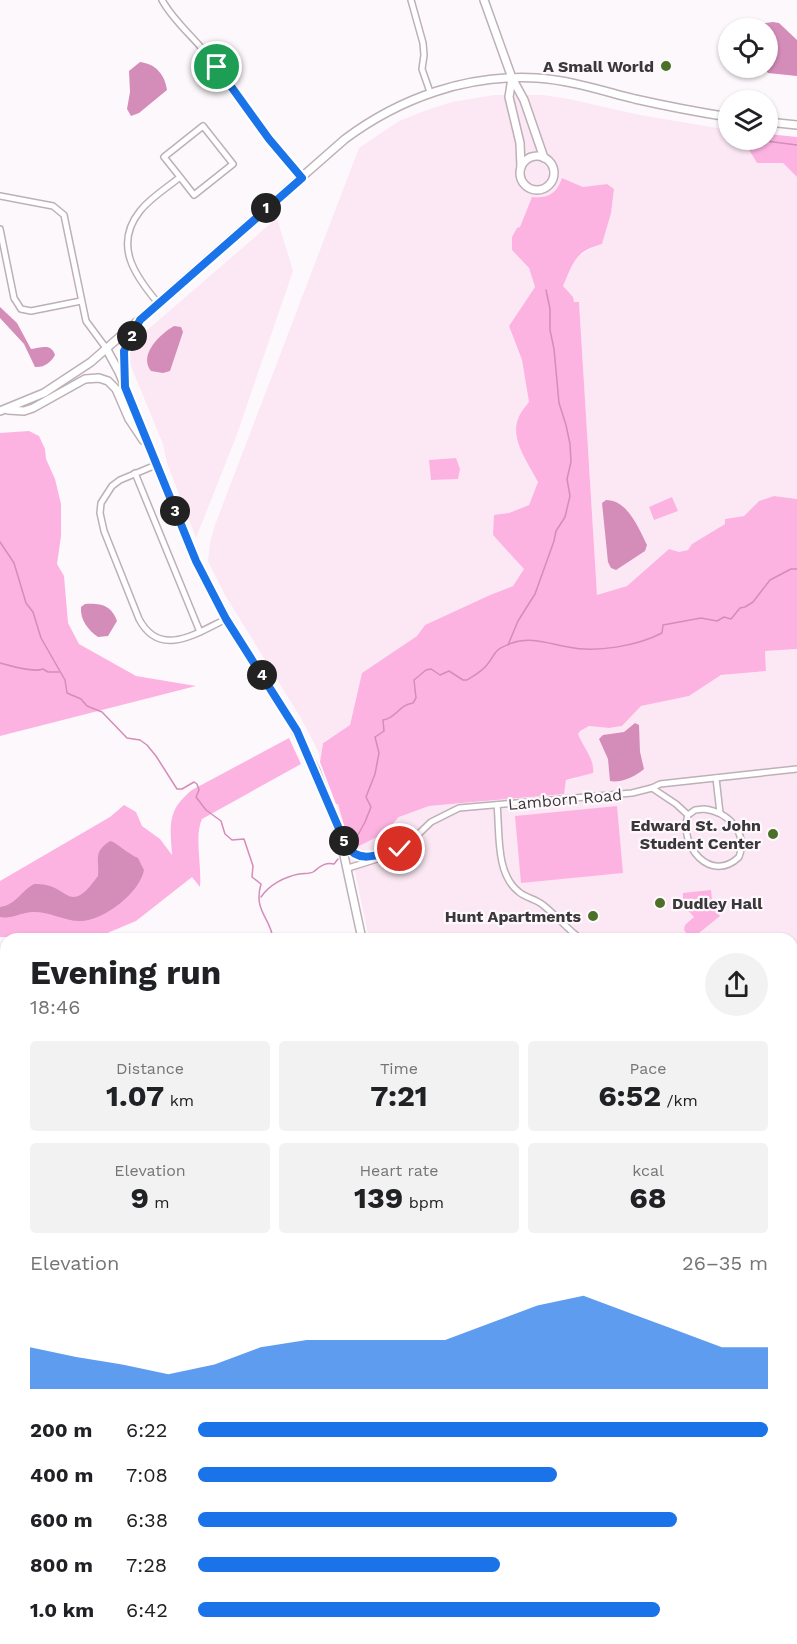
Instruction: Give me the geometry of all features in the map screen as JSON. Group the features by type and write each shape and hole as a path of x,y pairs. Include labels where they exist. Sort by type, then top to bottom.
{"main road":[{"path":"484,0 512,78 524,100 544,158 552,166 554,173 550,183 543,188 534,189 525,185 521,176 520,143 509,97 512,78"},
{"path":"1,411 28,401 59,384 106,348 362,126 399,105 430,92 512,78 537,78 718,115"},
{"path":"778,123 797,125"},
{"path":"521,168 529,158 537,156 544,158"},
{"path":"125,387 124,351 140,320"},
{"path":"106,348 125,387 196,561 226,619 297,731 316,771 339,832 361,933"},
{"path":"1,411 24,411 33,408 85,379 99,378 108,381 116,389 129,419 150,450"},
{"path":"339,832 350,850 359,857 371,857 400,849"}],"street":[{"path":"162,0 172,16 212,60 269,139 302,178"},
{"path":"411,0 423,43 422,69 430,92"},
{"path":"203,126 233,164 194,195 180,177 164,156 203,126"},
{"path":"158,303 143,286 131,266 129,232 134,220 144,207 180,177"},
{"path":"0,196 53,206 61,211 66,220 86,321 106,348"},
{"path":"0,229 14,298 21,309 31,311 81,301"},
{"path":"156,465 111,486 102,503 100,513 104,531 144,627 157,639 173,641 200,632 226,619"},
{"path":"135,473 200,632"},
{"name":"Lamborn Road","path":"348,868 381,858 400,849 431,822 459,808 632,793 660,784 797,769"},
{"path":"716,777 720,813"},
{"path":"652,788 688,815"},
{"path":"497,805 503,863 510,883 518,891 545,906 573,933"},
{"path":"700,810 720,813 734,824 741,840 739,856 726,866 717,866 707,863 696,855 685,834 688,815 700,810"}],"shaded area":[{"path":"778,23 797,40 797,76 778,74"},
{"path":"140,62 151,65 159,71 167,90 139,113 131,116 127,109 130,92 129,71"},
{"path":"494,95 543,95 718,128 718,150 749,150 757,163 783,163 797,177 797,499 774,496 759,501 744,516 725,519 725,524 692,544 689,550 679,552 669,549 627,586 597,596 579,302 573,302 573,297 562,286 575,258 595,246 607,184 583,187 562,178 559,187 552,195 532,198 512,250 529,268 535,287 509,326 522,360 529,402 518,418 519,444 538,482 529,505 509,513 493,535 525,568 513,586 425,625 417,636 362,673 350,725 323,742 320,761 319,753 302,720 225,595 208,561 210,543 359,148 399,121 452,102"},
{"path":"778,135 797,137 797,177 783,163 757,163 749,150 778,150"},
{"path":"562,178 583,187 607,184 614,189 611,213 602,244 580,254 563,286 573,297 574,302 579,302 597,595 627,586 669,549 679,552 688,550 692,544 725,524 725,519 744,516 759,501 774,496 797,499 797,649 765,651 766,671 721,675 689,696 641,706 622,726 609,728 589,726 580,731 578,734 590,758 593,773 566,780 564,794 429,806 399,817 383,834 353,849 338,804 336,804 320,762 323,743 350,725 362,673 417,636 425,625 513,586 524,569 493,535 494,515 509,513 529,505 538,482 516,435 518,419 529,402 522,360 509,326 535,287 529,268 512,250 512,237 520,227 532,197 551,194"},
{"path":"277,218 293,271 236,437 196,538 167,463 163,444 130,364 129,353 138,338"},
{"path":"0,307 17,323 31,349 45,347 53,351 55,355 49,362 41,367 35,367 24,344 0,318"},
{"path":"174,326 181,327 183,332 170,371 163,373 151,371 147,358 152,346"},
{"path":"29,431 39,436 45,449 46,459 55,479 61,504 61,536 57,564 64,576 68,623 79,644 136,676 196,686 0,736 0,433"},
{"path":"456,458 460,469 458,479 431,480 429,460"},
{"path":"672,497 678,511 654,520 649,507"},
{"path":"606,500 614,501 627,510 647,545 645,551 616,570 611,568 608,562 602,503"},
{"path":"85,604 105,606 112,611 117,621 108,636 98,637 88,628 81,612 81,607"},
{"path":"797,649 797,933 368,933 355,872 336,804 338,803 348,839 354,848 383,834 399,817 429,806 563,794 566,780 576,779 589,755 581,742 579,731 589,726 609,728 622,726 641,706 689,696 721,675 766,671 765,651"},
{"path":"635,723 639,725 640,752 644,769 628,779 610,781 608,759 599,739 603,735 624,732"},
{"path":"289,738 301,764 202,819 198,842 200,887 192,877 136,921 107,933 0,933 0,881 110,817 124,805 136,812 142,826 160,839 172,855 171,827 174,811 192,790"},
{"path":"617,806 623,873 521,883 515,816"},
{"path":"110,841 138,858 144,870 135,888 108,912 78,921 38,912 0,917 0,907 10,904 34,884 46,885 74,897 80,895 98,876 99,853"},
{"path":"711,890 713,908 720,916 699,933 686,933 685,925 694,917 683,905 683,893"}],"waterway":[{"path":"778,143 797,145"},
{"path":"508,645 518,621 535,594 556,531 565,517 570,496 567,479 571,462 570,444 559,403 550,330 550,309 546,290"},
{"path":"0,542 14,563 26,603 33,612 41,638 65,680 67,693 81,699 87,706 102,712 127,738 140,740 147,745 177,789 182,789 194,782 197,784 199,790 196,797 206,810 221,821 225,834 232,840 244,839 253,866 252,877 261,884 259,893 261,908 272,933"},
{"path":"353,844 371,807 366,797 375,774 379,753 375,737 384,731 383,720 388,719 404,706 413,703 416,698 414,680 426,670 431,669 440,675 449,671 467,680 484,668 498,650 519,641 540,641 579,649 603,649 652,638 662,633 663,625 701,618 717,621 724,617 731,619 740,608 753,602 770,580 791,569 797,569"},
{"path":"0,663 28,670 43,669 48,672 59,672"},
{"path":"261,897 282,879 312,873 325,864 334,864 338,859"}],"place":[{"name":"A Small World","path":"666,66"},
{"name":"Edward St. John Student Center","path":"773,834"},
{"name":"Dudley Hall","path":"660,903"},
{"name":"Hunt Apartments","path":"593,916"}],"route":[{"path":"217,67 269,139 302,178 140,320 124,351 125,387 196,561 226,619 273,691 305,746 346,845 354,854 365,858 400,849"}]}
